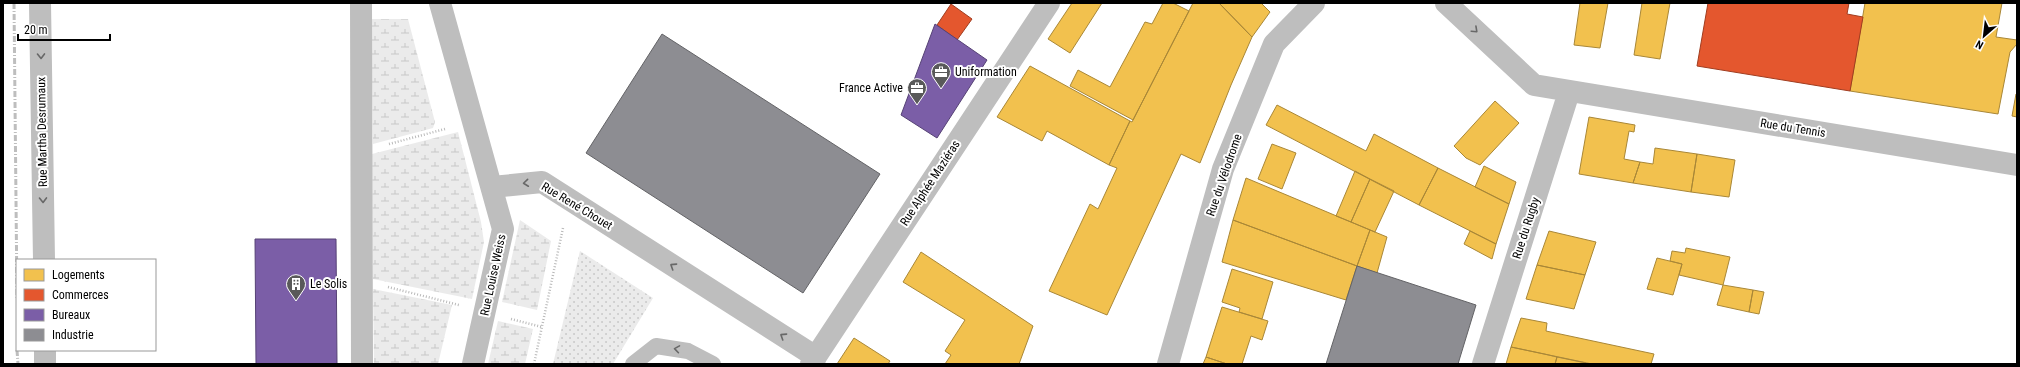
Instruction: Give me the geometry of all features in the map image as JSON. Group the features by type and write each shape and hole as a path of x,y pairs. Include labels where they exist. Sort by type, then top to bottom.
{"street":[{"name":"Rue Martha Desrumaux","path":"40,3 44,259"},
{"path":"361,3 362,364"},
{"path":"440,3 492,187"},
{"name":"Rue Alphée Maziéras","path":"814,360 1049,3"},
{"name":"Rue du Vélodrome","path":"1168,364 1224,169 1274,44 1314,3"},
{"name":"Rue du Tennis","path":"1446,3 1534,85 2017,165"},
{"name":"Rue du Rugby","path":"1483,364 1569,92"},
{"name":"Rue René Chouet","path":"492,187 542,182 814,360"},
{"name":"Rue Louise Weiss","path":"474,364 503,229 492,187"},
{"path":"45,351 45,364"}],"lane":[{"path":"633,364 656,346 688,351 713,364"}],"path":[{"path":"361,152 445,129"},
{"path":"534,364 563,225"},
{"path":"361,280 461,306"},
{"path":"509,318 542,327"}],"green space":[{"path":"371,19 408,19 435,122 433,128 373,144"},
{"path":"458,132 481,222 484,242 472,299 373,279 372,154"},
{"path":"520,220 551,241 537,310 502,302"},
{"path":"580,251 653,298 613,364 553,364"},
{"path":"373,289 452,305 438,364 374,364"},
{"path":"498,321 533,329 525,364 488,364"}],"building: Logements":[{"path":"1072,3 1102,3 1070,53 1048,39"},
{"path":"1163,3 1173,3 1189,11 1133,120 1070,86 1078,70 1110,87 1145,22 1152,24"},
{"path":"1193,3 1219,3 1252,37 1200,163 1181,154 1107,315 1049,291 1090,204 1098,209 1117,168 1109,165 1130,121 1132,122"},
{"path":"1219,3 1261,3 1270,12 1252,37"},
{"path":"1580,3 1608,3 1600,48 1574,45"},
{"path":"1642,3 1670,3 1660,59 1634,55"},
{"path":"1865,3 2002,3 1996,37 2017,40 2017,44 2010,52 1998,114 1850,91"},
{"path":"1030,66 1130,121 1109,165 1047,131 1042,141 997,117"},
{"path":"2017,94 2017,117 2012,116"},
{"path":"1495,101 1519,123 1480,165 1466,158 1454,146"},
{"path":"1277,105 1366,151 1374,134 1438,168 1419,205 1266,125"},
{"path":"1589,117 1635,125 1634,132 1629,131 1624,159 1640,162 1633,183 1579,174"},
{"path":"1272,144 1296,153 1282,189 1258,179"},
{"path":"1655,148 1697,154 1691,192 1633,183 1640,162 1653,164"},
{"path":"1697,154 1735,160 1729,197 1691,192"},
{"path":"1484,166 1516,182 1509,204 1475,187"},
{"path":"1438,168 1509,204 1496,244 1419,205"},
{"path":"1355,171 1370,179 1351,222 1336,216"},
{"path":"1246,178 1370,230 1357,266 1233,220"},
{"path":"1370,179 1394,191 1375,232 1351,222"},
{"path":"1233,220 1357,266 1346,300 1222,262"},
{"path":"1370,230 1387,237 1377,273 1357,266"},
{"path":"1470,231 1496,244 1492,259 1464,244"},
{"path":"1549,231 1596,242 1585,275 1537,265"},
{"path":"1686,248 1730,257 1723,285 1679,275 1682,264 1670,261 1672,251 1685,253"},
{"path":"921,252 1033,326 1019,364 945,364 951,355 945,351 965,320 903,282"},
{"path":"1657,258 1682,264 1673,295 1647,289"},
{"path":"1537,265 1585,275 1574,309 1526,299"},
{"path":"1232,269 1273,282 1262,319 1239,312 1240,308 1222,302"},
{"path":"1723,285 1753,290 1749,312 1717,305"},
{"path":"1753,290 1764,292 1759,314 1749,312"},
{"path":"1222,307 1268,321 1262,340 1251,336 1242,364 1227,364 1206,357"},
{"path":"1521,318 1547,323 1546,331 1654,354 1651,364 1592,364 1511,347"},
{"path":"854,338 890,361 888,364 837,364"},
{"path":"1511,347 1557,357 1555,364 1506,364"},
{"path":"1206,357 1227,364 1203,364"},
{"path":"1557,357 1586,363 1586,364 1555,364"}],"building: Commerces":[{"path":"1708,3 1849,3 1847,14 1863,17 1850,91 1697,66"},
{"path":"951,4 972,19 957,40 937,25"}],"building: Bureaux":[{"path":"935,24 987,60 937,138 901,115"},
{"name":"Le Solis","path":"255,239 336,239 337,364 256,364"}],"building: Industrie":[{"path":"662,34 880,174 803,293 586,153"},
{"path":"1357,266 1476,305 1458,364 1326,364"}],"railway":[{"path":"14,3 17,259"},
{"path":"17,351 18,364"}],"place":[{"name":"Uniformation","path":"941,89"},
{"name":"France Active","path":"917,105"},
{"name":"Le Solis","path":"296,301"}]}
